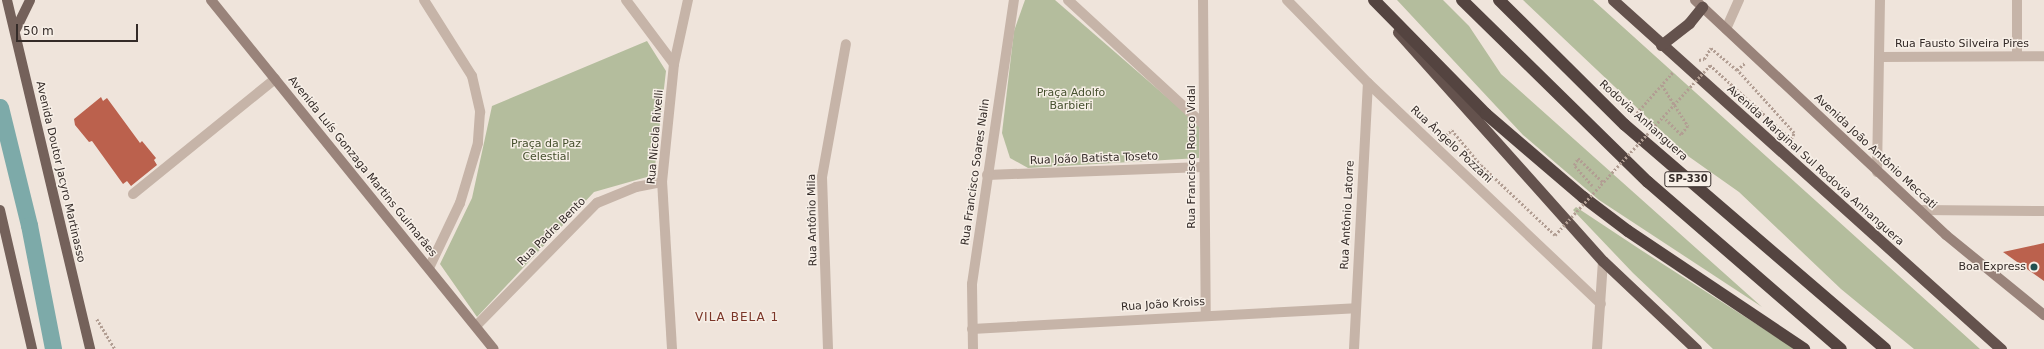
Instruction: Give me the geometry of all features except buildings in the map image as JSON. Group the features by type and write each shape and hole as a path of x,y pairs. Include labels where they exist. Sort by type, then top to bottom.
{"highway":[{"path":"1373,0 1486,114 1583,197 1804,349"},
{"path":"1373,0 1454,98 1603,261 1696,349"},
{"name":"SP-330","path":"1462,0 1648,182 1841,349"},
{"name":"Rodovia Anhanguera","path":"1499,0 1625,125 1885,349"},
{"name":"Avenida Marginal Sul Rodovia Anhanguera","path":"1613,0 1661,45 2001,349"},
{"path":"1661,45 1690,23 1699,3"}],"main road":[{"name":"Avenida Doutor Jacyro Martinasso","path":"7,0 16,31 90,349"},
{"path":"16,31 19,17 30,0"},
{"name":"Avenida Luís Gonzaga Martins Guimarães","path":"211,0 430,268 494,349"},
{"name":"Avenida João Antônio Meccati","path":"1699,3 1877,172 2044,315"},
{"path":"0,210 32,349"}],"street":[{"path":"424,0 472,76 480,112 478,144 460,203 430,268"},
{"path":"626,0 674,64"},
{"name":"Rua Nicola Rivelli","path":"672,349 662,182 674,64 688,0"},
{"name":"Rua Francisco Soares Nalin","path":"973,349 972,284 1014,0"},
{"path":"1068,0 1203,124"},
{"name":"Rua Francisco Rouco Vidal","path":"1203,0 1203,167 1206,314"},
{"name":"Rua Ângelo Pozzani","path":"1287,0 1368,83 1601,304"},
{"path":"1726,29 1739,0"},
{"path":"1877,172 1880,0"},
{"path":"2017,0 2017,55"},
{"name":"Rua Antônio Mila","path":"828,349 822,177 846,44"},
{"name":"Rua Fausto Silveira Pires","path":"1880,57 2044,56"},
{"path":"133,194 275,79"},
{"name":"Rua Antônio Latorre","path":"1354,349 1368,83"},
{"name":"Rua João Batista Toseto","path":"987,175 1203,167"},
{"name":"Rua Padre Bento","path":"476,326 597,203 636,187 662,182"},
{"path":"1920,210 2044,210"},
{"path":"1597,349 1603,261"},
{"name":"Rua João Kroiss","path":"972,329 1206,314 1355,308"}],"path":[{"path":"1452,130 1481,165 1555,235 1664,118 1710,65 1791,139 1794,134 1737,70 1754,54"},
{"path":"1662,85 1688,126 1681,135 1664,118"},
{"path":"1583,197 1594,185 1574,165 1578,158 1604,183"}],"green space":[{"name":"Praça Adolfo Barbieri","path":"1025,0 1055,0 1199,125 1199,158 1028,168 1010,158 1002,133 1014,31"},
{"path":"1397,0 1443,0 1469,26 1501,74 1762,307 1599,200 1523,135"},
{"path":"1523,0 1593,0 1980,349 1914,349 1841,289 1739,192 1688,156"},
{"name":"Praça da Paz Celestial","path":"647,41 666,71 654,175 594,192 477,317 440,264 472,198 492,106"},
{"path":"1576,207 1795,349 1713,349 1633,273 1573,210"}],"waterway":[{"path":"0,107 29,225 53,349"}],"place":[{"name":"Boa Express","path":"2034,267"}],"district":[{"name":"VILA BELA 1","path":"737,318"}]}
